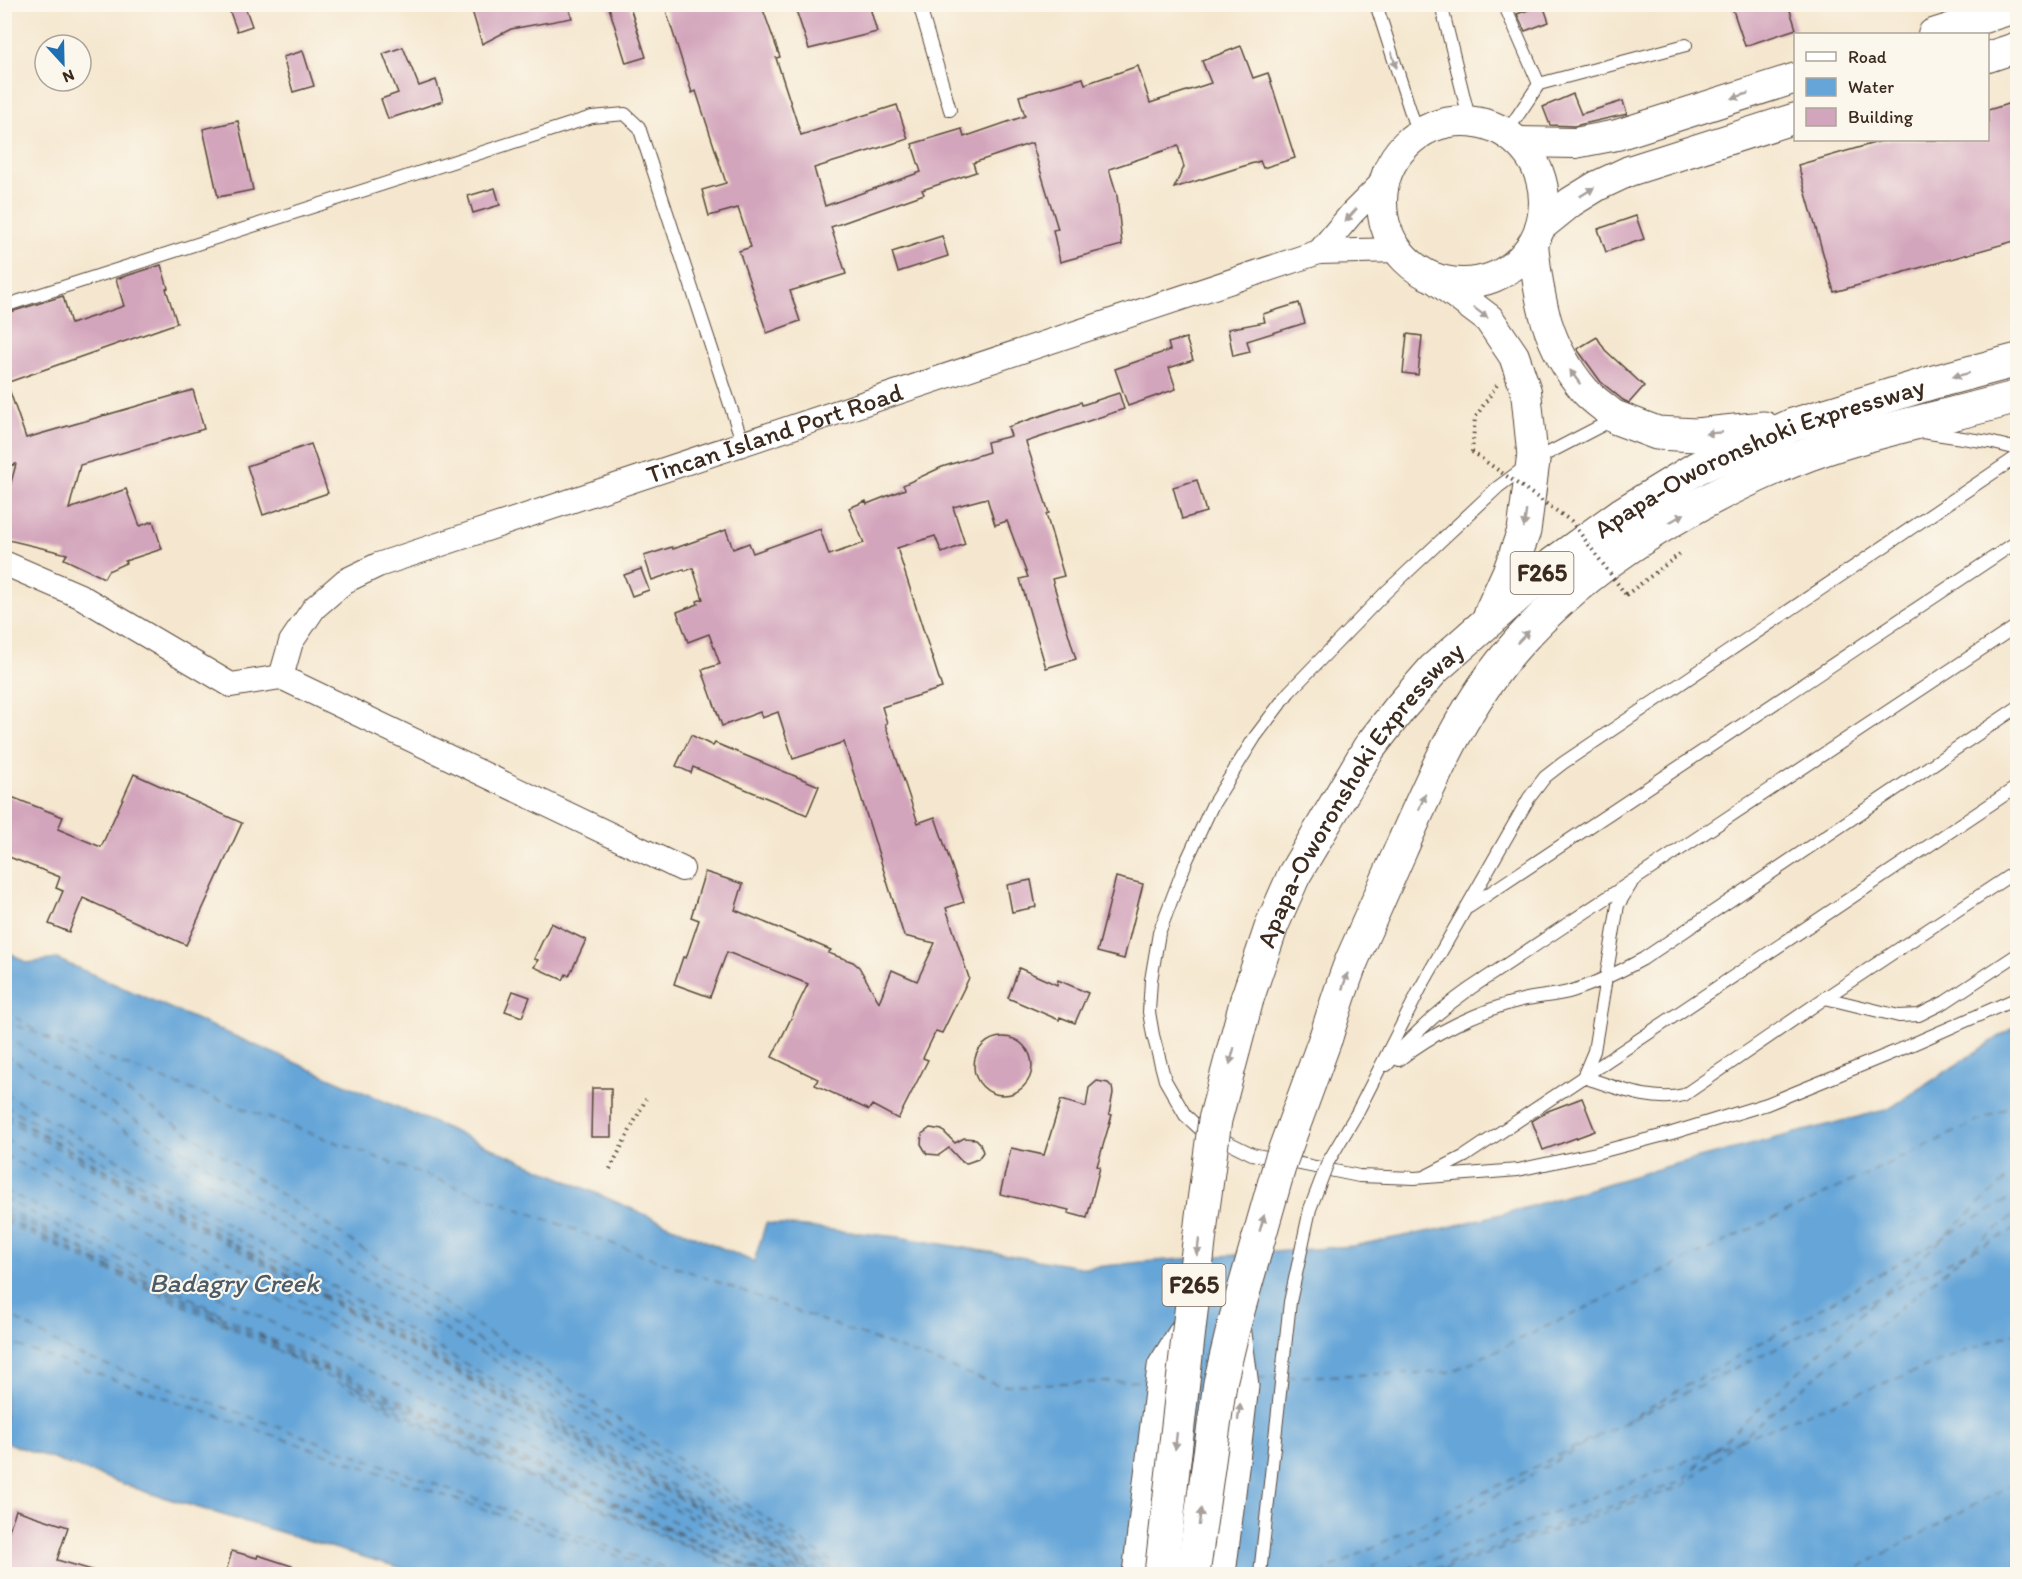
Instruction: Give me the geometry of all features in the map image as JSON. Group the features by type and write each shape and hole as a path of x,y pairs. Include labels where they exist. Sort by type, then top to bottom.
{"highway":[{"name":"Apapa-Oworonshoki Expressway","path":"1161,1575 1215,1120 1247,999 1272,925 1294,875 1369,748 1434,669 1553,564 1622,514 1697,468 1793,425 1934,382 2018,360"},
{"name":"Apapa-Oworonshoki Expressway","path":"1193,1575 1220,1383 1281,1160 1352,962 1446,748 1479,693 1517,644 1561,599 1603,565 1703,503 1790,462 1848,442 2018,397"},
{"path":"1617,418 1657,433 1696,435 1793,425"},
{"path":"1487,621 1510,570 1524,531 1533,461"},
{"path":"1219,1575 1242,1386 1234,1325"},
{"path":"1139,1575 1164,1367 1189,1327"}],"street":[{"path":"1936,33 2018,7"},
{"path":"1989,57 2018,47"},
{"path":"1319,252 1352,213 1385,180 1398,155 1418,135 1443,124 1482,123 1512,137 1575,143 1617,135 1794,79"},
{"path":"1434,278 1449,282 1482,281 1511,268 1536,236 1571,202 1597,186 1629,171 1794,119"},
{"path":"1512,137 1532,160 1542,181 1544,196 1536,236 1537,285 1545,322 1564,363 1586,392 1617,418"},
{"path":"1385,180 1382,209 1390,237 1398,250 1408,262 1490,319 1514,357 1526,391 1533,461"},
{"name":"Tincan Island Port Road","path":"281,677 291,642 314,608 345,581 378,565 1319,252 1398,250"},
{"path":"4,563 80,596 231,685 281,677 682,869"}],"lane":[{"path":"919,4 950,110"},
{"path":"1376,4 1418,135"},
{"path":"1441,4 1470,122"},
{"path":"1504,4 1539,84"},
{"path":"1512,137 1539,84 1686,45"},
{"path":"4,306 592,117 625,114 639,127 743,444"},
{"path":"1617,418 1533,461 1498,487 1386,592 1282,701 1255,737 1212,806 1186,862 1159,933 1151,980 1149,1012 1165,1080 1185,1115 1199,1128 1252,1154 1359,1176 1415,1178 1518,1170 1672,1133 1767,1104 2018,998"},
{"path":"1897,429 1989,442 2018,449"},
{"path":"1260,1575 1290,1302 1310,1209 1328,1162 1357,1113 1421,987 1529,798 1545,777 1554,770 2018,456"},
{"path":"1466,909 2018,541"},
{"path":"1374,1079 1409,1039 1438,1011 2018,625"},
{"path":"1374,1079 1412,1048 1476,1016 1521,1000 1571,992 1606,978 1643,959 2018,707"},
{"path":"1415,1178 1433,1173 1465,1156 2018,786"},
{"path":"1583,1077 1635,1093 1669,1098 1684,1095 2018,870"},
{"path":"1583,1077 1594,1051 1618,905 1635,879"},
{"path":"1825,998 1899,1016 1919,1015 1945,1002 2018,954"}],"path":[{"path":"1497,385 1475,418 1472,452 1571,521 1626,595 1681,552"},
{"path":"610,1169 646,1099"}],"water":[{"name":"Badagry Creek","path":"5,950 27,963 57,959 754,1262 766,1223 898,1237 1086,1268 1352,1246 1441,1229 1521,1209 1664,1167 1889,1109 2017,1025 2017,1574 421,1574 149,1493 5,1442"}],"building":[{"path":"227,4 244,4 252,26 237,31"},
{"path":"470,4 568,4 572,18 511,29 482,44"},
{"path":"608,4 629,4 646,57 626,63"},
{"path":"664,4 761,4 780,57 776,58 801,135 897,105 908,139 814,168 825,206 921,172 912,144 962,129 964,137 1025,116 1019,96 1083,78 1085,84 1138,66 1150,103 1211,83 1202,61 1241,46 1253,78 1268,73 1295,158 1263,168 1260,161 1174,188 1184,167 1178,146 1109,169 1117,195 1122,245 1060,262 1053,230 1058,229 1032,143 973,163 976,172 922,190 924,194 831,227 846,274 790,291 800,321 767,333 739,251 751,247 738,208 709,216 702,190 726,183 696,91 692,93"},
{"path":"794,4 869,4 877,32 809,49"},
{"path":"1731,4 1788,4 1796,29 1745,46"},
{"path":"1543,5 1549,22 1525,31 1517,14"},
{"path":"403,47 419,86 436,80 443,101 388,119 381,99 398,93 383,54"},
{"path":"303,51 314,86 293,92 283,57"},
{"path":"1573,94 1581,114 1623,101 1627,114 1574,126 1550,125 1543,107"},
{"path":"2018,101 2018,240 1834,292 1798,165 1882,141 1989,141 1989,110"},
{"path":"238,121 253,190 218,197 203,129"},
{"path":"495,188 500,205 473,213 468,196"},
{"path":"1636,216 1644,239 1606,252 1598,229"},
{"path":"942,236 948,256 898,272 892,252"},
{"path":"161,265 177,323 6,383 26,438 193,390 204,429 80,465 69,509 126,489 140,526 153,521 162,549 125,561 126,563 108,571 104,578 64,559 67,554 4,539 4,509 16,464 4,468 4,314 63,296 71,324 124,306 116,279"},
{"path":"1299,303 1305,323 1247,341 1250,352 1233,356 1228,329 1265,322 1263,314"},
{"path":"1407,334 1422,336 1418,375 1403,373"},
{"path":"1597,337 1605,350 1644,386 1629,403 1601,382 1577,349"},
{"path":"1186,338 1193,360 1169,368 1176,389 1128,406 1115,369 1170,350 1168,343"},
{"path":"1119,393 1124,409 1026,442 1049,513 1046,514 1064,576 1052,579 1076,659 1046,668 1020,579 1028,577 1007,521 995,525 987,498 953,507 965,544 942,553 935,536 897,548 942,688 882,707 887,723 885,724 918,823 935,817 964,902 946,908 969,978 942,1033 936,1031 923,1058 928,1060 898,1119 872,1105 869,1110 815,1085 818,1079 772,1057 808,984 727,952 710,997 674,984 699,920 691,917 705,872 743,884 735,910 831,950 828,953 853,962 859,967 879,1002 892,970 917,981 935,943 904,936 844,742 793,759 778,712 762,718 760,712 722,726 702,670 720,664 709,634 688,642 677,612 698,604 697,601 703,599 693,568 652,580 644,556 672,547 673,549 726,530 733,549 749,543 753,553 820,529 829,555 864,543 849,508 866,501 867,504 905,489 903,485 942,467 989,452 987,442 1011,436 1008,427 1081,402 1082,405"},
{"path":"311,444 328,493 263,515 247,466"},
{"path":"1197,480 1206,512 1182,519 1173,487"},
{"path":"641,569 649,590 632,596 624,575"},
{"path":"691,735 713,746 715,743 819,786 807,815 693,767 691,773 676,766"},
{"path":"134,774 242,823 186,945 83,898 69,932 49,924 63,891 56,888 60,877 4,855 4,794 63,817 58,829 101,847"},
{"path":"1116,877 1143,884 1124,959 1097,952"},
{"path":"1031,880 1036,907 1012,912 1007,885"},
{"path":"551,923 586,940 569,976 566,974 563,980 534,967 538,960 534,959"},
{"path":"1019,968 1057,985 1058,980 1088,993 1075,1023 1060,1017 1059,1020 1008,998"},
{"path":"513,991 530,997 522,1017 505,1011"},
{"path":"1003,1037 1014,1039 1024,1045 1030,1055 1032,1066 1030,1077 1024,1087 1014,1093 1003,1095 992,1093 982,1087 976,1077 974,1066 976,1055 982,1045 992,1039"},
{"path":"1097,1081 1108,1083 1112,1087 1109,1114 1112,1115 1097,1166 1100,1167 1087,1218 1068,1213 1069,1210 1000,1194 1011,1148 1044,1155 1061,1100 1086,1107 1089,1088"},
{"path":"592,1088 611,1088 611,1137 591,1137"},
{"path":"1582,1098 1595,1131 1543,1150 1532,1121 1548,1111"},
{"path":"930,1128 942,1130 955,1143 964,1138 976,1139 983,1152 978,1159 967,1163 962,1162 949,1148 939,1155 927,1154 921,1144 922,1134"},
{"path":"16,1510 68,1527 57,1560 92,1570 92,1575 4,1575 4,1544"},
{"path":"232,1551 257,1558 258,1555 307,1571 307,1575 225,1575"}],"ferry route":[{"path":"4,1010 38,1032"},
{"path":"4,1021 999,1385 1145,1381"},
{"path":"4,1035 842,1574"},
{"path":"45,1037 850,1574"},
{"path":"4,1054 836,1574"},
{"path":"4,1093 823,1574"},
{"path":"1288,1377 1451,1372 2018,1102"},
{"path":"4,1105 818,1574"},
{"path":"4,1112 815,1574"},
{"path":"4,1114 529,1413"},
{"path":"4,1118 813,1574"},
{"path":"4,1139 804,1574"},
{"path":"4,1155 797,1574"},
{"path":"1948,1233 2018,1169"},
{"path":"4,1190 780,1574"},
{"path":"1624,1422 2018,1194"},
{"path":"4,1198 226,1317"},
{"path":"4,1208 93,1254"},
{"path":"1973,1248 2018,1212"},
{"path":"4,1213 767,1574"},
{"path":"4,1218 765,1574"},
{"path":"4,1219 169,1296"},
{"path":"4,1222 322,1370"},
{"path":"1319,1574 2018,1228"},
{"path":"1884,1293 1942,1239"},
{"path":"1430,1574 1682,1486 1967,1253"},
{"path":"140,1278 170,1294"},
{"path":"1421,1574 1680,1482 1878,1298"},
{"path":"4,1312 71,1352 683,1574"},
{"path":"212,1316 237,1329"},
{"path":"1739,1440 2018,1331"},
{"path":"259,1335 276,1344"},
{"path":"4,1341 669,1574"},
{"path":"275,1349 470,1451 748,1574"},
{"path":"309,1362 471,1449 751,1574"},
{"path":"1258,1378 1277,1377"},
{"path":"354,1385 762,1574"},
{"path":"1360,1574 1596,1438"},
{"path":"1394,1574 1735,1442"},
{"path":"1847,1574 2018,1481"}]}
